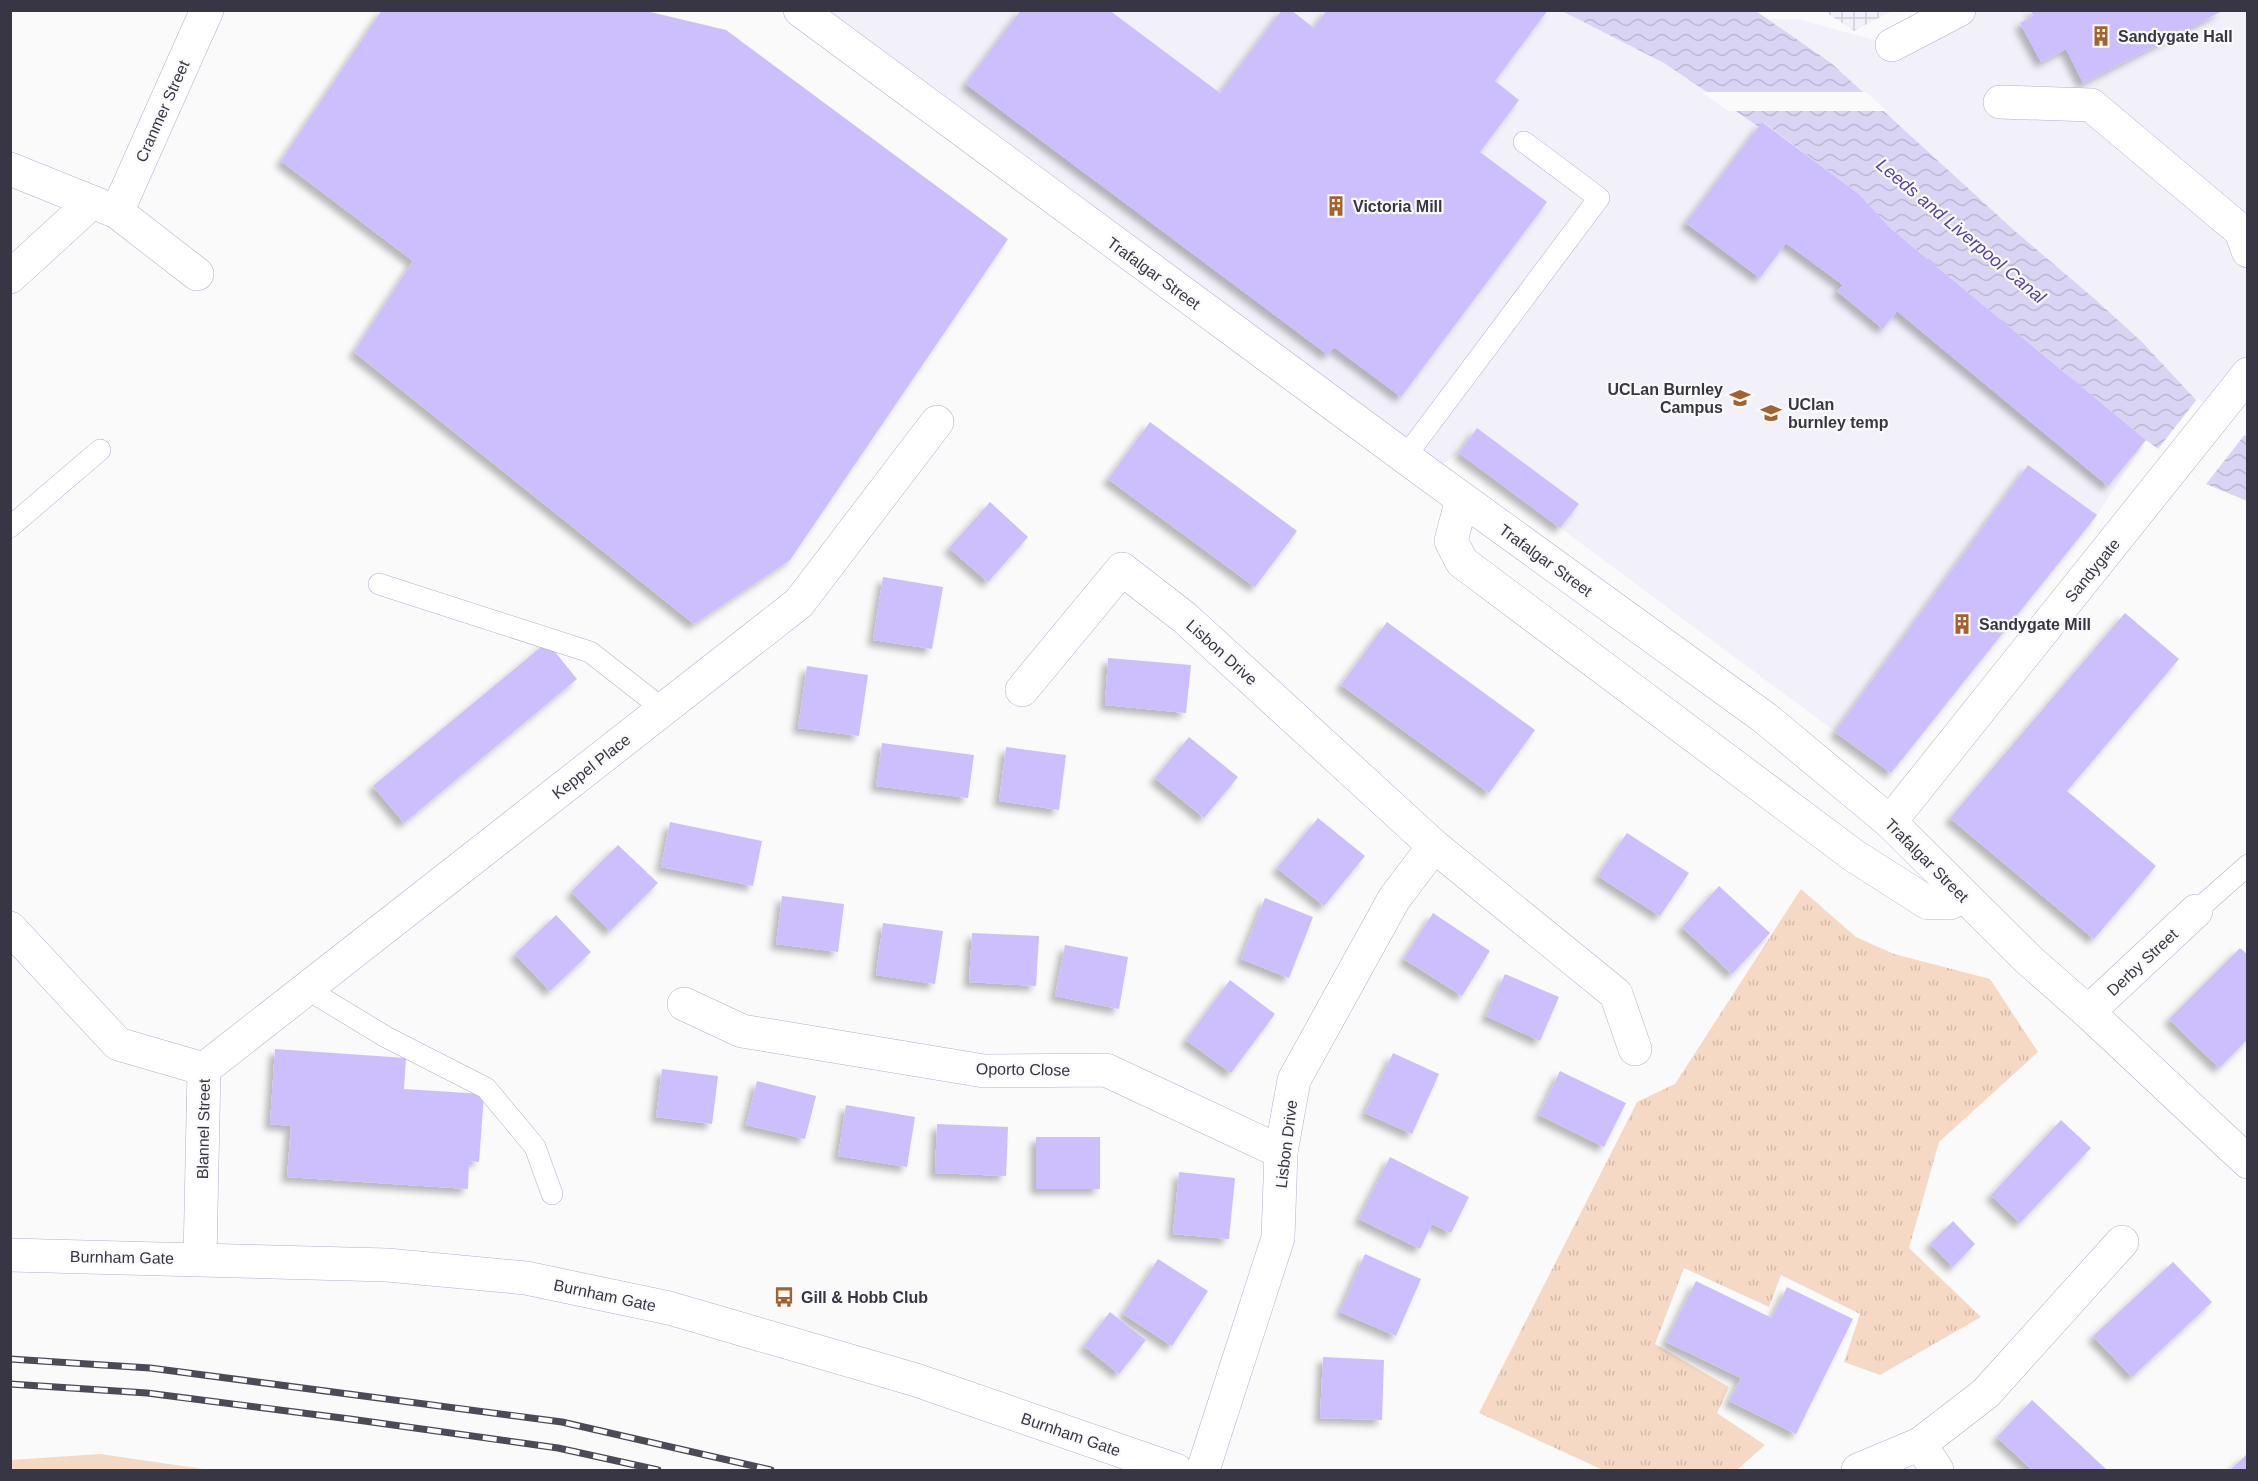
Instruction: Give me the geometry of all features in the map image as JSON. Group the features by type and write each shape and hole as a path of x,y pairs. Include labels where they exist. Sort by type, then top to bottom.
{"street":[{"name":"Cranmer Street","path":"105,207 207,10"},
{"name":"Trafalgar Street","path":"800,10 1462,499 1766,718 1890,822 2030,961 2088,1012 2247,1162"},
{"path":"1892,45 1959,10"},
{"path":"2000,102 2091,105 2241,231 2247,251"},
{"path":"10,169 105,207 197,274"},
{"path":"10,277 105,207"},
{"name":"Sandygate","path":"1890,822 2246,376"},
{"name":"Keppel Place","path":"204,1069 799,603 937,422"},
{"path":"1462,499 1450,541 1462,562 1853,855 1928,903 1950,903 1964,896"},
{"name":"Lisbon Drive","path":"1022,690 1122,569 1185,618 1434,846 1616,994 1635,1049"},
{"name":"Lisbon Drive","path":"1203,1470 1278,1238 1281,1152 1294,1080 1394,899 1434,846"},
{"name":"Derby Street","path":"2088,1012 2196,911"},
{"name":"Blannel Street","path":"10,927 118,1044 204,1069 200,1258"},
{"name":"Oporto Close","path":"684,1004 742,1031 972,1069 1106,1070 1281,1152"},
{"path":"1858,1470 1929,1457 2122,1242"},
{"name":"Burnham Gate","path":"10,1255 200,1258 387,1265 526,1278 658,1306 916,1380 1176,1470"}],"lane":[{"path":"1405,457 1599,198 1524,142"},
{"path":"10,527 100,450"},
{"path":"379,584 590,652 663,709"},
{"path":"2196,911 2247,865"},
{"path":"307,988 386,1037 486,1088 535,1147 552,1194"}],"shaded area":[{"name":"UCLan Burnley Campus","path":"1562,10 1589,23 1798,19 1892,45 1959,11 2247,11 2247,385 2146,440 2097,515 1891,773 1459,453 1428,474 800,11"},
{"path":"1824,11 1892,11 1854,31"}],"green space":[{"path":"1801,889 1856,937 1894,954 1990,979 2038,1052 1939,1142 1909,1248 1981,1317 1880,1375 1844,1362 1860,1314 1781,1275 1769,1307 1684,1268 1655,1344 1729,1387 1717,1413 1765,1445 1737,1470 1603,1470 1479,1413 1637,1102 1675,1084"},
{"path":"100,1454 210,1470 11,1470 11,1460"}],"water":[{"name":"Leeds and Liverpool Canal","path":"1562,11 1756,11 1831,63 2016,232 2142,342 2196,400 2247,437 2247,501 2206,484 2146,440 1890,228 1859,194 1763,122 1759,127 1664,63"}],"pier":[{"path":"1701,92 1866,92 1887,111 1729,111"},
{"path":"2198,398 2246,433 2206,484 2158,449"}],"building":[{"path":"382,10 642,10 726,30 1008,239 790,560 694,624 354,352 413,261 281,161"},
{"name":"Victoria Mill","path":"1021,10 1109,10 1220,93 1282,10 1291,10 1314,28 1327,10 1548,10 1495,81 1519,100 1480,152 1547,202 1401,397 1334,347 1328,355 966,84"},
{"name":"Sandygate Hall","path":"2031,10 2224,10 2083,83 2066,49 2041,62 2020,23 2033,16"},
{"path":"1762,122 1859,194 1890,228 2146,440 2108,486 1897,311 1883,329 1837,291 1843,285 1786,243 1760,278 1686,223"},
{"path":"1150,422 1297,531 1255,587 1108,479"},
{"path":"1477,428 1579,504 1560,528 1459,453"},
{"name":"Sandygate Mill","path":"2028,465 2097,515 1891,773 1835,732"},
{"path":"990,502 1028,537 988,582 949,548"},
{"path":"883,577 943,587 932,649 873,640"},
{"path":"2125,613 2179,659 2067,791 2156,866 2094,939 1950,818"},
{"path":"1387,622 1535,730 1489,793 1341,685"},
{"path":"547,642 577,679 404,823 373,786"},
{"path":"1108,658 1191,665 1186,713 1105,705"},
{"path":"807,666 868,675 859,736 798,728"},
{"path":"1189,737 1238,777 1204,818 1155,778"},
{"path":"882,743 974,755 968,798 876,786"},
{"path":"1006,747 1066,755 1059,810 999,801"},
{"path":"1318,818 1365,856 1324,906 1277,868"},
{"path":"670,822 762,841 753,886 661,867"},
{"path":"1627,833 1689,873 1660,916 1598,876"},
{"path":"618,845 658,883 610,931 571,892"},
{"path":"1719,886 1770,933 1732,974 1682,927"},
{"path":"782,896 844,904 838,952 776,944"},
{"path":"1265,898 1313,917 1289,978 1241,959"},
{"path":"1433,913 1490,951 1462,996 1404,959"},
{"path":"556,915 591,952 550,991 515,954"},
{"path":"883,923 943,931 935,984 876,975"},
{"path":"972,933 1039,936 1036,986 969,982"},
{"path":"1065,945 1128,957 1119,1009 1055,996"},
{"path":"2240,948 2248,955 2248,1039 2219,1068 2169,1019"},
{"path":"1505,974 1559,997 1540,1041 1486,1016"},
{"path":"1230,980 1275,1014 1231,1073 1186,1040"},
{"path":"275,1049 406,1058 404,1089 484,1094 479,1162 469,1161 468,1189 287,1177 291,1126 270,1124"},
{"path":"1393,1053 1439,1074 1412,1134 1365,1113"},
{"path":"662,1069 718,1076 712,1124 656,1117"},
{"path":"1560,1071 1626,1103 1604,1147 1539,1115"},
{"path":"757,1081 816,1096 805,1139 746,1125"},
{"path":"846,1105 915,1117 907,1167 838,1156"},
{"path":"2061,1120 2091,1148 2020,1223 1991,1195"},
{"path":"937,1124 1008,1127 1006,1176 935,1173"},
{"path":"1036,1137 1100,1137 1100,1189 1036,1189"},
{"path":"1390,1157 1469,1197 1451,1233 1432,1224 1420,1249 1359,1219"},
{"path":"1179,1172 1235,1178 1229,1239 1173,1234"},
{"path":"1953,1221 1975,1244 1953,1267 1930,1244"},
{"path":"1365,1254 1421,1279 1396,1336 1340,1312"},
{"path":"1158,1259 1208,1291 1172,1346 1123,1314"},
{"path":"2173,1262 2212,1302 2132,1377 2093,1336"},
{"path":"1696,1281 1772,1318 1787,1287 1853,1319 1796,1434 1729,1401 1741,1378 1666,1342"},
{"path":"1110,1312 1146,1340 1119,1374 1084,1346"},
{"path":"1323,1357 1384,1360 1382,1420 1320,1418"},
{"path":"2032,1400 2107,1470 2032,1470 1997,1437"},
{"path":"2248,1453 2248,1470 2230,1470"}],"railway":[{"path":"10,1359 150,1368 562,1422 771,1470"},
{"path":"10,1384 147,1393 350,1419 558,1448 658,1470"}],"place":[{"name":"Sandygate Hall","path":"2101,36"},
{"name":"Victoria Mill","path":"1336,206"},
{"name":"UCLan Burnley Campus","path":"1740,398"},
{"name":"UClan burnley temp","path":"1771,413"},
{"name":"Sandygate Mill","path":"1962,624"},
{"name":"Gill & Hobb Club","path":"784,1297"}]}
